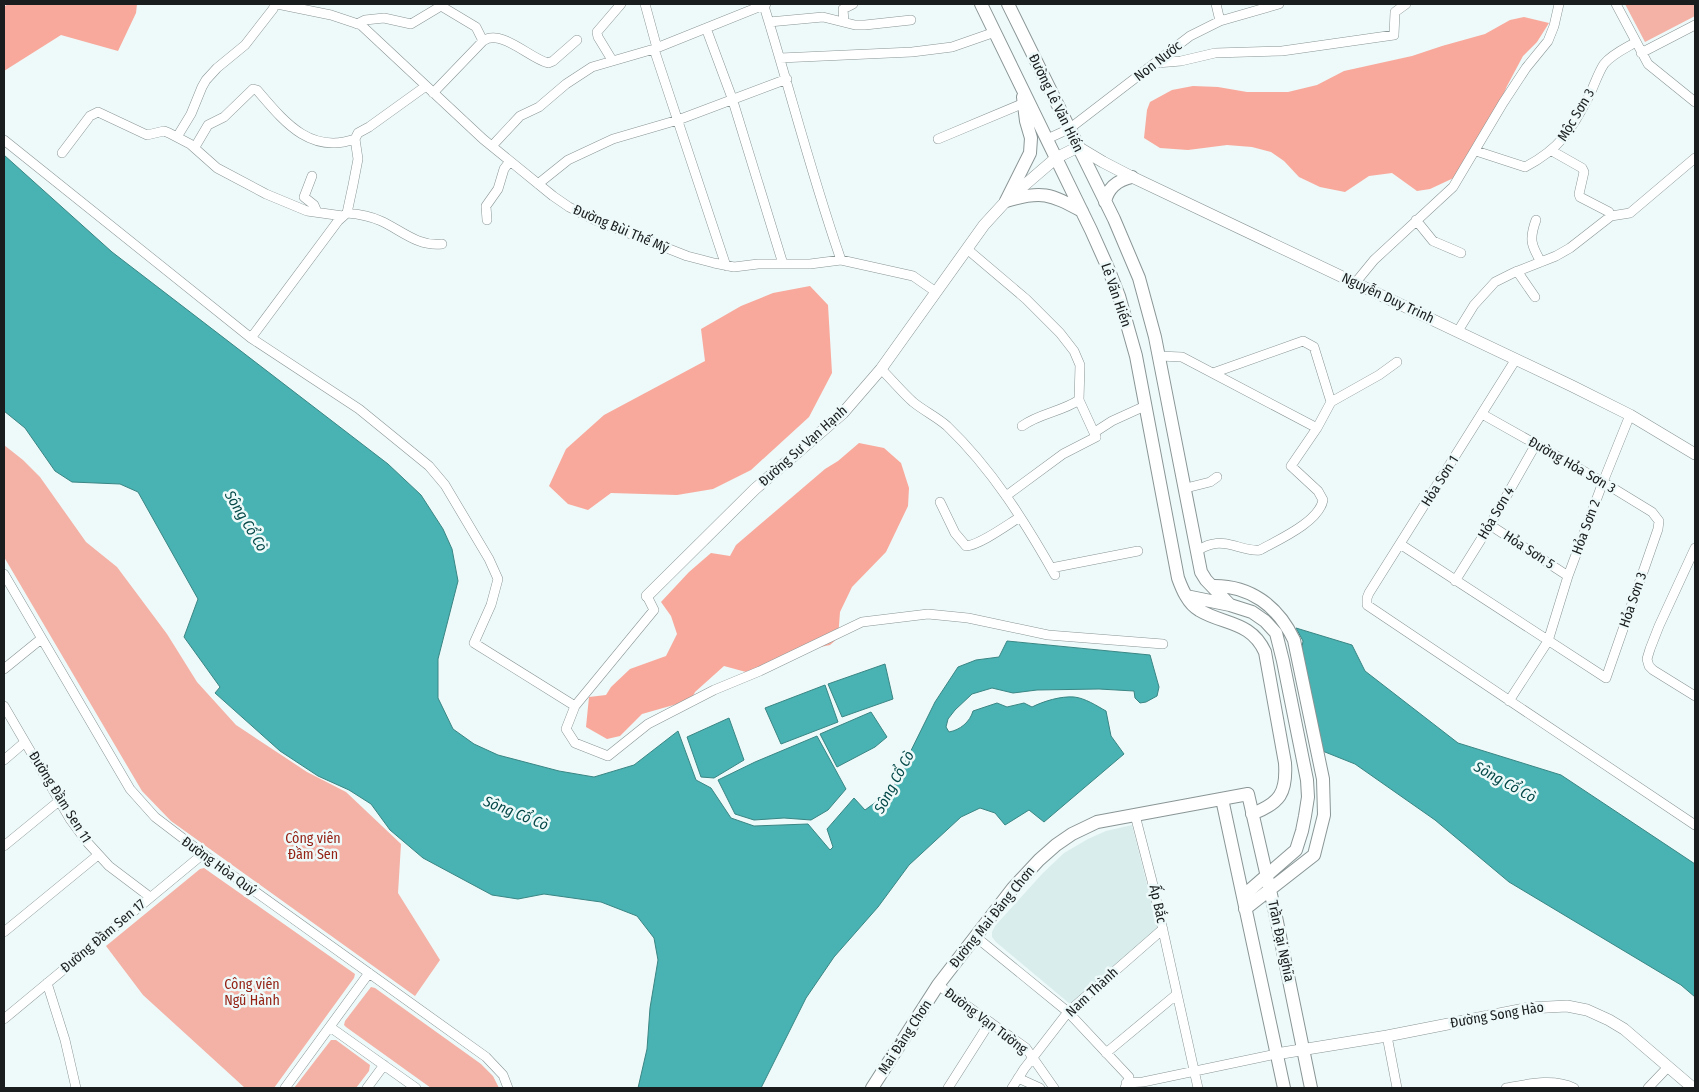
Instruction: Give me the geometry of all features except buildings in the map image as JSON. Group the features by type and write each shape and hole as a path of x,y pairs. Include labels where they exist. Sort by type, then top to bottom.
{"main road":[{"path":"981,4 995,32"},
{"name":"Đường Lê Văn Hiến","path":"1008,4 1105,202"},
{"name":"Lê Văn Hiến","path":"995,32 1082,211 1119,296 1136,356 1178,578 1186,596"},
{"path":"1006,201 1030,153 1031,138 1026,121 1022,88"},
{"path":"1105,202 1107,193 1115,184 1132,177"},
{"path":"1006,201 1027,194 1053,196 1082,211"},
{"name":"Lê Văn Hiến","path":"1105,202 1139,278 1159,356 1202,572 1212,586"},
{"path":"1212,586 1230,605"},
{"path":"1212,586 1228,586 1254,596 1277,611 1288,627 1298,656 1323,779 1324,815 1314,855 1270,889 1244,902"},
{"path":"1186,596 1230,605 1252,612 1265,621 1276,633 1307,780 1308,797 1302,831 1296,850 1266,875 1244,902"},
{"path":"1186,596 1197,609 1252,633 1260,641 1266,659 1285,763 1286,781 1283,791 1276,800 1252,814"},
{"path":"1286,781 1307,780"},
{"name":"Trần Đại Nghĩa","path":"1248,794 1270,889 1311,1088"},
{"name":"Đường Mai Đăng Chơn","path":"938,985 1013,888 1039,860 1072,834 1098,822 1248,794"},
{"name":"Trần Đại Nghĩa","path":"1222,799 1284,1088"},
{"name":"Mai Đăng Chơn","path":"872,1088 938,985"}],"street":[{"name":"Đường Bùi Thế Mỹ","path":"276,4 331,15 357,24 510,161 569,207 594,220 687,256 726,266 810,264 841,260 913,276 936,292"},
{"path":"177,137 191,114 206,80 222,63 245,45 276,4"},
{"path":"612,60 597,32 621,4"},
{"path":"645,4 655,49 726,266"},
{"path":"844,22 844,9 852,4"},
{"path":"1216,4 1220,21"},
{"name":"Non Nước","path":"1047,139 1069,129 1190,36 1220,21 1279,4"},
{"path":"1157,63 1181,61 1215,53 1282,51 1394,35 1395,12 1406,4"},
{"path":"1356,282 1374,260 1453,187 1526,68 1548,41 1559,4"},
{"path":"1616,4 1641,53 1652,69 1695,102"},
{"path":"492,146 520,116 539,107 566,84 592,67 655,49 765,5 822,205 841,260"},
{"path":"357,24 365,20 384,18 408,24 415,22 438,6 444,6 451,7 464,21 476,27 483,40"},
{"path":"769,22 814,17 865,25 911,20"},
{"path":"1641,53 1695,25"},
{"path":"706,28 732,98 783,264"},
{"path":"780,58 912,52 952,47 995,32"},
{"path":"434,93 483,40 490,37 498,37 548,62 553,61 577,40"},
{"name":"Mộc Sơn 3","path":"1476,150 1525,167 1552,151 1565,138 1589,96 1604,64 1636,42"},
{"path":"538,184 568,160 613,139 678,120 732,98 787,79"},
{"path":"251,338 345,214 358,158 355,140 358,133 426,86"},
{"path":"195,147 208,125 224,117 253,89 257,90 286,123 301,135 327,142 355,140"},
{"path":"938,139 1024,103"},
{"path":"62,153 84,123 96,112 147,135 164,131 177,137 195,147 210,162 232,177 288,204 307,211 362,215 380,220 428,244 442,244"},
{"path":"4,140 251,338 359,409 430,466 445,485 489,559 498,579 491,605 474,643 575,706 566,729 575,743 608,756 648,724 714,690 760,671 862,622 928,614 968,618 1048,635 1163,644"},
{"name":"Đường Sư Vạn Hạnh","path":"575,706 654,610 647,596 755,489 843,413 881,369 984,225 1006,201 1056,158 1078,147"},
{"name":"Nguyễn Duy Trinh","path":"1078,147 1132,177 1516,358 1630,415 1695,454"},
{"path":"1552,151 1582,168 1584,172 1580,197 1609,212 1611,216"},
{"path":"1458,331 1484,293 1495,282 1556,256 1570,248 1611,216 1630,213 1695,158"},
{"path":"487,220 486,206 498,189 504,169 510,161"},
{"path":"312,176 304,197 314,205 316,212"},
{"path":"1416,220 1433,240 1461,253"},
{"path":"1536,220 1531,242 1541,262"},
{"path":"967,249 1026,300 1060,333 1074,351 1080,365 1079,400 1096,437 1063,454 1006,496"},
{"path":"1517,271 1534,298"},
{"path":"1213,373 1303,341 1314,346 1331,402"},
{"path":"1159,356 1182,357 1317,428"},
{"name":"Hỏa Sơn 1","path":"1509,701 1367,605 1367,598 1516,358"},
{"path":"1198,550 1211,544 1222,543 1254,551 1260,550 1306,523 1318,512 1322,506 1322,498 1307,480 1291,466 1317,428 1331,402 1379,375 1397,362"},
{"path":"881,369 914,402 946,425 967,447 1006,496 1053,571 1138,551"},
{"path":"1022,426 1037,417 1051,412 1058,412 1079,400"},
{"path":"1095,432 1112,421 1145,406"},
{"name":"Đường Hỏa Sơn 3","path":"1482,414 1603,482 1652,512 1659,521"},
{"name":"Hỏa Sơn 2","path":"1509,701 1548,641 1568,576 1630,415"},
{"name":"Hỏa Sơn 4","path":"1455,581 1490,525 1536,444"},
{"path":"1186,488 1210,482 1217,477"},
{"path":"940,502 955,533 966,546 998,531 1020,517"},
{"name":"Hỏa Sơn 3","path":"1548,641 1606,678 1658,529 1659,521"},
{"name":"Hỏa Sơn 5","path":"1490,525 1568,576"},
{"path":"1400,544 1548,641"},
{"path":"1695,548 1659,626 1647,659 1649,666 1653,670 1695,696"},
{"name":"Đường Hòa Quý","path":"4,574 121,774 136,797 155,817 203,854 486,1056 503,1075 508,1088"},
{"path":"4,669 41,639"},
{"path":"1509,701 1695,825"},
{"name":"Đường Đầm Sen 11","path":"4,706 74,824 98,855 120,875 150,897"},
{"path":"4,760 25,742"},
{"path":"4,846 59,800"},
{"name":"Ấp Bắc","path":"1135,815 1163,929 1198,1088"},
{"name":"Đường Đầm Sen 17","path":"4,1019 203,854"},
{"path":"4,932 98,855"},
{"name":"Nam Thành","path":"1012,1088 1032,1058 1068,1012 1163,929"},
{"path":"976,937 1068,1012 1129,1077 1126,1086"},
{"path":"285,1088 369,973"},
{"path":"47,983 65,1040 76,1088"},
{"name":"Đường Vạn Tường","path":"938,985 1026,1048 1054,1088"},
{"path":"1106,1053 1177,994"},
{"name":"Đường Song Hào","path":"1276,1054 1387,1036 1529,1008 1567,1006 1587,1010 1624,1029 1693,1088"},
{"path":"948,1088 990,1022"},
{"path":"330,1027 416,1088"},
{"path":"1387,1036 1397,1088"},
{"path":"1126,1086 1276,1054"},
{"path":"367,1088 384,1065"},
{"path":"1648,1088 1668,1067"},
{"path":"1018,1078 1040,1088"},
{"path":"1506,1088 1544,1082 1558,1083 1574,1088"}],"shaded area":[{"path":"8,4 137,4 136,13 118,51 61,35 4,71 4,7"},
{"path":"1524,17 1549,23 1537,42 1523,56 1507,86 1491,124 1460,175 1430,189 1417,191 1392,173 1369,176 1345,192 1320,187 1299,177 1284,161 1271,152 1252,147 1227,145 1188,150 1160,148 1144,138 1147,110 1150,102 1172,90 1193,86 1218,87 1247,92 1288,92 1317,85 1344,71 1412,56 1485,34 1510,20"},
{"path":"810,286 828,305 832,373 809,417 751,470 713,489 677,495 611,493 588,510 568,504 549,486 566,449 604,415 705,361 701,329 741,306 773,293"},
{"path":"859,443 884,448 901,463 909,488 908,506 886,552 852,587 840,612 838,638 830,645 796,652 746,672 724,666 695,692 691,700 642,714 620,736 607,739 586,727 589,697 606,695 611,687 630,669 666,656 677,634 671,616 661,602 689,572 711,553 730,556 736,545 825,469 838,461"},
{"path":"1132,825 1158,928 1070,1004 996,942 992,937 992,932 995,926 1043,873 1064,853 1106,831"}],"green space":[{"path":"1625,4 1695,4 1695,16 1645,42"},
{"name":"Công viên Đầm Sen","path":"4,445 40,477 86,542 117,567 167,634 197,682 236,725 307,772 346,792 401,844 398,893 440,960 415,996 171,821 142,791 4,557"},
{"name":"Công viên Ngũ Hành","path":"204,868 355,974 354,978 274,1088 245,1088 143,995 106,946 200,869"},
{"path":"371,987 481,1064 493,1076 499,1088 431,1088 346,1027 344,1025 345,1021"},
{"path":"331,1040 336,1040 370,1065 369,1071 356,1088 294,1088"}],"water":[{"name":"Sông Cổ Cò","path":"4,155 112,252 388,464 421,495 443,529 452,549 458,581 438,659 438,698 453,729 474,744 498,755 559,771 594,777 634,765 678,731 696,780 711,788 731,818 754,826 808,824 830,850 833,847 827,829 854,798 865,810 891,791 935,702 958,667 976,660 999,657 1007,641 1150,655 1159,687 1157,696 1140,703 1135,698 1134,691 1099,689 1037,690 1013,693 992,688 972,694 948,719 946,727 949,732 964,725 970,719 973,711 997,703 1007,707 1024,703 1032,707 1053,699 1074,697 1087,701 1106,711 1111,736 1124,754 1044,822 1029,810 1005,825 995,813 980,808 961,817 909,865 878,907 834,957 806,998 761,1088 638,1088 647,1049 650,1008 658,960 654,938 637,916 601,902 544,894 518,899 492,895 423,858 390,830 371,804 349,790 318,776 280,751 215,693 220,687 184,637 198,599 138,492 120,484 72,482 55,471 25,428 4,411"},
{"name":"Sông Cổ Cò","path":"1296,628 1352,645 1365,671 1458,743 1561,775 1695,864 1695,997 1681,985 1509,882 1435,820 1355,764 1320,750 1301,653 1303,641"},
{"path":"885,664 893,699 842,717 828,684"},
{"path":"825,685 838,722 781,744 765,708"},
{"path":"871,712 887,737 875,747 837,767 820,734"},
{"path":"729,718 744,760 714,778 701,777 687,737"},
{"path":"817,736 846,789 828,810 811,820 784,818 754,820 735,814 718,780"}]}
